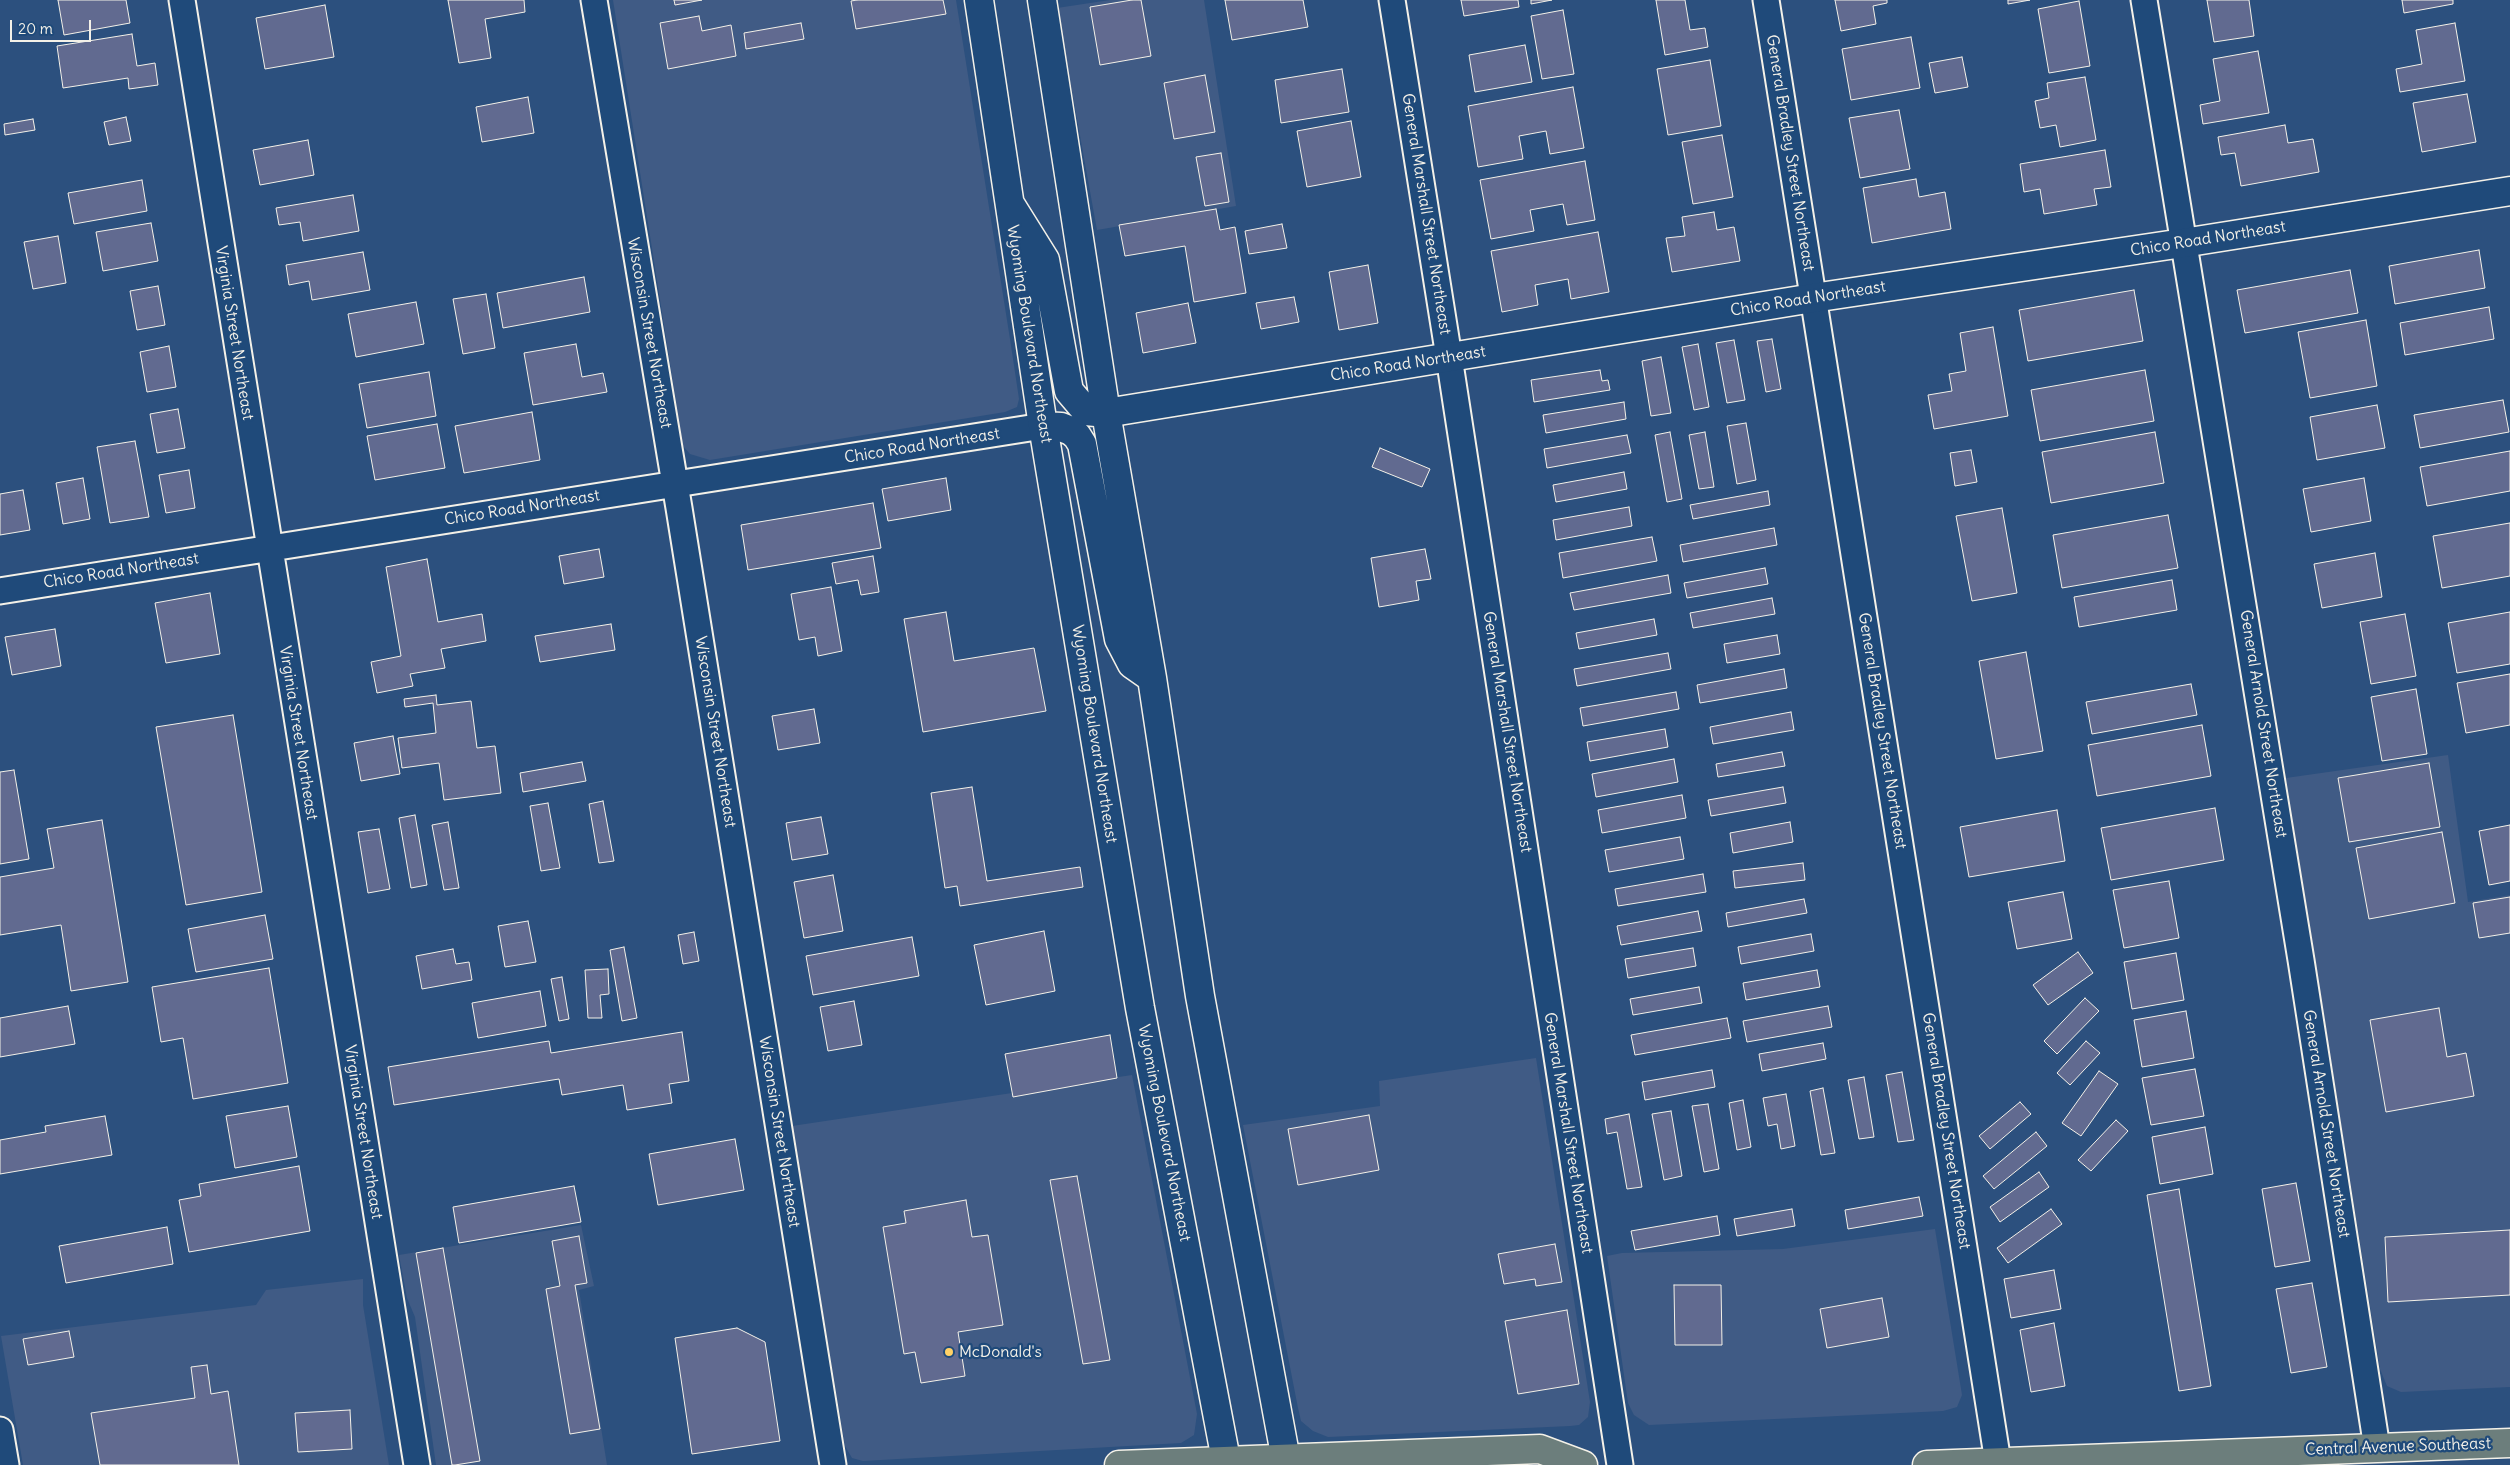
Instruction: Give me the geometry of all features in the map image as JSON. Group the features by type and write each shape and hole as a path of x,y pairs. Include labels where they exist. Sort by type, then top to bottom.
{"main road":[{"name":"Wyoming Boulevard Northeast","path":"979,0 1043,426 1140,1008 1226,1462"},
{"path":"1042,0 1106,413 1152,678 1200,996 1286,1462"},
{"name":"Chico Road Northeast","path":"1106,413 1813,298 2510,192"},
{"path":"1010,204 1045,260 1069,391 1086,411 1106,413"},
{"path":"1043,426 1058,427 1071,431 1078,436 1082,444 1119,639 1132,664 1152,678"},
{"name":"Central Avenue Southeast","path":"1927,1465 2510,1443"},
{"path":"1119,1465 1286,1462 1540,1449 1583,1465"}],"street":[{"name":"Virginia Street Northeast","path":"182,0 268,547 417,1465"},
{"name":"Wisconsin Street Northeast","path":"594,0 675,486 833,1465"},
{"name":"General Marshall Street Northeast","path":"1392,0 1620,1465"},
{"name":"General Bradley Street Northeast","path":"1766,0 1998,1462"},
{"name":"General Arnold Street Northeast","path":"2144,0 2298,940 2377,1448"},
{"name":"Chico Road Northeast","path":"0,591 268,547 675,486 1043,426"},
{"path":"0,1430 6,1465"}],"shaded area":[{"path":"613,0 956,0 1019,399 1017,407 1005,412 710,460 690,454 683,446"},
{"path":"1110,0 1204,0 1236,206 1097,230 1057,8"},
{"path":"2448,755 2468,902 2510,895 2510,1387 2401,1392 2387,1386 2380,1369 2286,778"},
{"path":"1536,1058 1590,1402 1588,1417 1579,1425 1570,1426 1328,1437 1313,1431 1301,1421 1298,1408 1243,1125 1380,1106 1379,1081"},
{"path":"1132,1075 1197,1414 1194,1435 1181,1443 863,1461 852,1458 845,1446 792,1126"},
{"path":"581,1225 594,1286 579,1290 607,1465 436,1465 415,1317 407,1298 399,1255"},
{"path":"1935,1229 1962,1395 1957,1407 1943,1411 1649,1425 1634,1415 1628,1403 1607,1256 1622,1253 1783,1249"},
{"path":"363,1279 363,1305 389,1465 23,1465 1,1336 256,1305 266,1290"}],"building":[{"path":"58,0 126,0 130,23 64,35"},
{"path":"448,0 524,0 525,12 485,19 491,58 459,63"},
{"path":"674,0 702,0 675,5"},
{"path":"943,0 946,14 856,29 851,1"},
{"path":"1141,0 1151,56 1100,65 1090,7"},
{"path":"1225,0 1303,0 1308,27 1232,40"},
{"path":"1461,0 1518,0 1519,7 1464,16"},
{"path":"1531,0 1552,0 1531,4"},
{"path":"1656,0 1685,0 1690,30 1705,28 1708,47 1665,55"},
{"path":"1835,0 1887,0 1887,3 1873,6 1876,24 1841,31"},
{"path":"2008,0 2030,0 2008,4"},
{"path":"2207,0 2249,0 2254,36 2214,42"},
{"path":"2402,0 2453,0 2453,4 2404,13"},
{"path":"2079,1 2090,66 2049,73 2038,9"},
{"path":"325,5 334,57 265,69 256,18"},
{"path":"1563,10 1574,74 1542,79 1531,16"},
{"path":"699,16 702,31 731,25 736,56 668,69 660,23"},
{"path":"801,23 804,39 746,49 744,33"},
{"path":"2455,23 2465,81 2400,92 2396,69 2422,64 2416,30"},
{"path":"132,34 137,66 155,63 158,85 129,89 128,78 63,88 57,46"},
{"path":"1911,37 1920,88 1851,100 1842,49"},
{"path":"1525,45 1532,82 1475,92 1469,55"},
{"path":"2258,51 2269,113 2203,124 2200,105 2220,101 2213,59"},
{"path":"1962,57 1968,87 1935,93 1929,63"},
{"path":"1710,60 1721,126 1668,135 1657,69"},
{"path":"1342,69 1349,112 1281,123 1275,80"},
{"path":"1205,75 1215,132 1174,139 1164,83"},
{"path":"2085,77 2096,140 2060,147 2056,125 2040,128 2035,101 2049,98 2047,83"},
{"path":"1573,87 1584,148 1550,154 1546,131 1519,136 1523,159 1478,167 1468,106"},
{"path":"2467,94 2476,142 2422,152 2413,103"},
{"path":"528,97 534,133 482,142 476,107"},
{"path":"1899,110 1910,169 1860,178 1849,118"},
{"path":"126,117 131,141 109,145 104,122"},
{"path":"33,119 35,130 5,135 4,124"},
{"path":"1351,121 1361,177 1307,187 1297,131"},
{"path":"2285,125 2288,143 2313,139 2319,172 2241,186 2235,153 2221,155 2218,137"},
{"path":"1722,135 1733,197 1693,204 1682,142"},
{"path":"308,140 314,175 260,185 253,150"},
{"path":"2105,150 2111,187 2094,189 2097,205 2044,214 2040,189 2024,192 2020,164"},
{"path":"1221,153 1229,202 1205,206 1196,157"},
{"path":"1585,161 1595,220 1567,225 1563,204 1530,210 1534,231 1491,239 1480,180"},
{"path":"1916,179 1919,197 1945,192 1951,229 1872,243 1863,188"},
{"path":"142,180 147,211 74,224 68,193"},
{"path":"353,195 359,231 303,241 300,222 279,225 276,208"},
{"path":"1216,209 1220,230 1235,227 1246,293 1194,302 1185,246 1125,256 1119,225"},
{"path":"1714,212 1717,230 1734,227 1740,261 1672,272 1666,238 1685,236 1682,217"},
{"path":"151,223 158,261 103,271 96,232"},
{"path":"1282,224 1287,248 1249,254 1245,231"},
{"path":"1598,232 1609,292 1571,299 1568,279 1535,285 1538,305 1502,312 1491,251"},
{"path":"58,236 66,283 33,289 24,242"},
{"path":"2479,250 2485,288 2395,304 2389,266"},
{"path":"363,252 370,290 312,300 309,281 289,285 286,265"},
{"path":"1368,265 1378,323 1339,330 1329,272"},
{"path":"2350,270 2358,313 2245,333 2237,290"},
{"path":"584,277 590,312 503,328 497,293"},
{"path":"158,286 165,325 137,330 130,291"},
{"path":"2134,290 2143,341 2028,361 2019,310"},
{"path":"486,294 495,348 463,354 453,299"},
{"path":"1294,297 1299,322 1261,329 1256,303"},
{"path":"416,302 424,344 356,357 348,314"},
{"path":"1188,303 1196,343 1143,353 1136,313"},
{"path":"2489,307 2494,339 2405,355 2400,323"},
{"path":"2366,320 2377,386 2310,398 2298,332"},
{"path":"1993,327 2008,416 1934,429 1928,395 1952,391 1949,374 1966,371 1960,333"},
{"path":"1772,339 1781,389 1766,392 1757,341"},
{"path":"1734,340 1745,400 1727,403 1716,343"},
{"path":"576,344 582,377 603,373 607,392 533,405 524,353"},
{"path":"1698,344 1709,407 1694,410 1682,347"},
{"path":"169,346 176,387 147,392 140,352"},
{"path":"1661,357 1671,413 1651,416 1642,361"},
{"path":"1600,370 1602,381 1608,380 1610,390 1534,402 1531,380"},
{"path":"2145,370 2154,421 2040,441 2031,390"},
{"path":"429,372 436,416 367,428 359,384"},
{"path":"2503,400 2509,432 2420,448 2414,415"},
{"path":"1624,402 1626,419 1546,433 1543,415"},
{"path":"2377,405 2385,448 2317,460 2310,417"},
{"path":"178,409 185,448 157,453 150,414"},
{"path":"532,412 540,460 464,473 455,426"},
{"path":"1746,423 1756,480 1737,484 1727,426"},
{"path":"437,424 445,468 375,480 367,436"},
{"path":"1670,432 1682,499 1667,502 1655,435"},
{"path":"1705,432 1714,487 1699,489 1689,435"},
{"path":"2155,432 2164,483 2051,503 2042,452"},
{"path":"1627,435 1631,453 1547,468 1544,449"},
{"path":"135,441 149,517 110,523 97,447"},
{"path":"1380,448 1430,469 1422,487 1372,467"},
{"path":"1971,450 1977,482 1955,486 1950,453"},
{"path":"2510,451 2510,491 2427,506 2420,467"},
{"path":"189,470 195,508 166,513 159,475"},
{"path":"1624,472 1627,489 1556,502 1553,485"},
{"path":"83,478 90,519 63,524 56,483"},
{"path":"946,478 951,510 888,521 882,489"},
{"path":"2364,478 2371,521 2311,532 2303,489"},
{"path":"23,490 30,530 0,535 0,494"},
{"path":"1768,491 1770,505 1693,519 1690,505"},
{"path":"873,503 881,548 748,570 741,525"},
{"path":"1629,507 1632,526 1556,540 1553,520"},
{"path":"2002,508 2017,593 1972,601 1956,516"},
{"path":"2168,515 2178,568 2062,588 2053,535"},
{"path":"2510,523 2510,576 2442,588 2433,536"},
{"path":"1774,528 1777,545 1683,562 1680,545"},
{"path":"1652,537 1657,561 1563,578 1559,553"},
{"path":"599,549 604,577 564,584 559,556"},
{"path":"1425,549 1431,579 1416,581 1419,600 1379,607 1371,558"},
{"path":"2375,553 2382,597 2322,608 2314,564"},
{"path":"873,556 879,592 861,595 858,580 836,584 832,563"},
{"path":"427,559 438,622 482,614 486,641 441,649 445,668 410,674 413,686 377,693 371,662 401,656 386,567"},
{"path":"1765,568 1768,584 1687,598 1684,583"},
{"path":"1668,575 1671,593 1574,610 1570,593"},
{"path":"2172,580 2177,610 2079,627 2074,597"},
{"path":"831,587 842,651 818,656 815,637 799,640 791,594"},
{"path":"210,593 220,654 166,663 155,603"},
{"path":"1772,598 1775,614 1693,628 1690,613"},
{"path":"946,612 954,661 1034,648 1046,711 923,732 904,619"},
{"path":"2510,612 2510,664 2457,673 2448,623"},
{"path":"2405,614 2416,676 2371,684 2360,622"},
{"path":"1654,619 1657,635 1579,649 1576,633"},
{"path":"611,624 615,650 540,662 535,636"},
{"path":"55,629 61,666 12,675 5,637"},
{"path":"1777,635 1780,654 1727,663 1724,644"},
{"path":"2026,652 2043,751 1996,759 1979,661"},
{"path":"1668,653 1671,669 1577,686 1574,669"},
{"path":"1784,669 1787,688 1700,703 1697,685"},
{"path":"2510,674 2510,725 2466,733 2457,683"},
{"path":"2191,684 2197,715 2092,734 2086,702"},
{"path":"2416,689 2427,754 2382,761 2371,697"},
{"path":"1676,692 1679,709 1583,726 1580,708"},
{"path":"436,695 437,705 471,701 477,748 495,746 501,793 444,800 439,763 402,768 398,738 436,733 433,703 405,707 404,699"},
{"path":"814,709 820,743 778,750 772,716"},
{"path":"1791,712 1794,730 1713,744 1710,727"},
{"path":"233,715 262,892 186,905 156,727"},
{"path":"2202,725 2211,776 2097,796 2088,745"},
{"path":"1665,729 1668,747 1590,761 1587,742"},
{"path":"393,736 400,774 361,781 354,743"},
{"path":"1782,752 1785,766 1718,777 1716,764"},
{"path":"1674,759 1678,782 1596,797 1592,774"},
{"path":"582,762 586,781 523,792 520,773"},
{"path":"2429,763 2440,827 2349,842 2338,778"},
{"path":"14,770 29,859 0,864 0,772"},
{"path":"972,787 987,881 1080,867 1083,887 960,906 957,886 945,888 931,793"},
{"path":"1783,787 1786,803 1711,816 1708,800"},
{"path":"1682,795 1686,818 1602,833 1598,810"},
{"path":"603,801 614,861 599,863 589,804"},
{"path":"548,803 560,868 541,871 530,806"},
{"path":"2215,808 2224,860 2111,880 2101,828"},
{"path":"2057,810 2065,861 1969,877 1960,827"},
{"path":"415,815 427,885 411,888 399,818"},
{"path":"821,817 828,854 792,860 786,823"},
{"path":"102,820 128,982 71,991 61,925 0,935 0,877 54,868 47,829"},
{"path":"448,822 459,888 444,890 432,825"},
{"path":"1790,822 1793,842 1733,853 1730,833"},
{"path":"2510,825 2510,881 2489,885 2479,831"},
{"path":"379,829 390,889 368,893 358,832"},
{"path":"2442,832 2455,903 2369,919 2356,848"},
{"path":"1680,837 1684,859 1609,872 1605,850"},
{"path":"1803,863 1805,880 1735,888 1733,871"},
{"path":"1703,874 1706,892 1618,906 1615,889"},
{"path":"833,875 843,931 804,938 794,882"},
{"path":"2169,881 2179,938 2124,948 2113,890"},
{"path":"2063,892 2072,939 2017,949 2008,902"},
{"path":"2510,897 2510,933 2479,938 2473,903"},
{"path":"1804,899 1807,913 1728,927 1726,913"},
{"path":"1698,911 1702,931 1621,945 1617,926"},
{"path":"265,915 273,959 196,972 188,929"},
{"path":"528,921 536,962 505,967 498,926"},
{"path":"1044,931 1055,991 986,1005 974,945"},
{"path":"694,932 699,961 683,964 678,935"},
{"path":"1811,934 1814,951 1741,964 1738,947"},
{"path":"912,937 919,976 813,995 806,956"},
{"path":"624,947 637,1018 622,1021 610,950"},
{"path":"1693,948 1696,966 1628,978 1625,959"},
{"path":"453,949 456,964 469,962 472,980 422,989 416,956"},
{"path":"2078,952 2093,973 2048,1005 2033,985"},
{"path":"2176,953 2184,1000 2132,1009 2124,962"},
{"path":"269,968 288,1083 193,1099 183,1038 161,1042 152,987"},
{"path":"608,969 609,994 600,995 602,1018 588,1018 585,970"},
{"path":"1817,970 1820,987 1746,1000 1743,983"},
{"path":"562,977 569,1019 559,1021 551,979"},
{"path":"1699,987 1702,1003 1633,1015 1630,999"},
{"path":"540,991 546,1026 478,1038 472,1003"},
{"path":"2085,998 2099,1011 2057,1054 2044,1041"},
{"path":"854,1001 862,1045 828,1051 820,1007"},
{"path":"68,1006 75,1044 0,1057 0,1018"},
{"path":"1828,1006 1832,1027 1747,1042 1743,1021"},
{"path":"2439,1008 2447,1057 2466,1053 2474,1096 2386,1112 2370,1020"},
{"path":"2186,1011 2194,1058 2142,1067 2134,1020"},
{"path":"1727,1018 1731,1038 1635,1055 1631,1035"},
{"path":"682,1032 689,1081 669,1084 672,1103 627,1110 623,1085 562,1095 559,1079 394,1105 388,1067 549,1041 551,1053"},
{"path":"1110,1035 1117,1078 1013,1097 1005,1054"},
{"path":"2086,1041 2100,1053 2070,1085 2057,1073"},
{"path":"1823,1043 1826,1059 1762,1071 1759,1054"},
{"path":"2195,1069 2204,1116 2151,1125 2142,1078"},
{"path":"1712,1070 1715,1087 1645,1100 1642,1082"},
{"path":"2099,1071 2118,1084 2081,1136 2062,1123"},
{"path":"1902,1072 1914,1140 1898,1142 1886,1075"},
{"path":"1864,1077 1874,1137 1859,1139 1848,1080"},
{"path":"1823,1088 1835,1153 1821,1155 1810,1091"},
{"path":"1786,1094 1795,1146 1781,1149 1777,1124 1768,1126 1763,1098"},
{"path":"1743,1100 1751,1147 1737,1150 1729,1103"},
{"path":"2020,1102 2031,1114 1990,1149 1979,1136"},
{"path":"1708,1104 1719,1169 1704,1172 1692,1106"},
{"path":"288,1106 297,1157 235,1168 226,1116"},
{"path":"1671,1111 1682,1176 1664,1180 1652,1114"},
{"path":"1629,1114 1642,1187 1627,1189 1617,1132 1607,1134 1605,1119"},
{"path":"1369,1115 1379,1170 1298,1185 1288,1129"},
{"path":"105,1116 112,1155 0,1174 0,1140 46,1132 45,1126"},
{"path":"2116,1120 2128,1131 2091,1171 2078,1160"},
{"path":"2205,1127 2213,1174 2160,1184 2152,1137"},
{"path":"2036,1132 2047,1146 1994,1189 1983,1176"},
{"path":"735,1139 744,1190 658,1205 649,1154"},
{"path":"299,1166 310,1231 189,1252 179,1200 201,1196 199,1184"},
{"path":"2039,1172 2049,1187 2000,1222 1990,1207"},
{"path":"1077,1176 1110,1360 1083,1364 1050,1180"},
{"path":"2296,1183 2310,1261 2275,1267 2262,1189"},
{"path":"574,1186 581,1222 459,1243 453,1207"},
{"path":"2179,1189 2211,1386 2179,1391 2147,1195"},
{"path":"1919,1197 1923,1216 1848,1229 1845,1210"},
{"path":"966,1200 972,1237 988,1235 1003,1325 958,1332 965,1376 921,1383 915,1352 904,1354 883,1227 906,1223 904,1211"},
{"path":"1792,1209 1795,1226 1737,1236 1734,1219"},
{"path":"2051,1209 2062,1224 2008,1263 1997,1248"},
{"path":"1717,1216 1720,1235 1635,1250 1631,1231"},
{"path":"167,1227 173,1264 66,1283 59,1246"},
{"path":"2510,1230 2510,1295 2388,1302 2385,1237"},
{"path":"579,1236 587,1283 575,1285 600,1429 570,1434 546,1289 560,1286 552,1241"},
{"path":"1555,1244 1562,1282 1536,1286 1535,1279 1504,1284 1498,1254"},
{"path":"443,1248 480,1461 455,1465 452,1465 416,1253"},
{"path":"2054,1270 2061,1309 2011,1318 2004,1279"},
{"path":"2312,1283 2327,1367 2291,1373 2276,1289"},
{"path":"1674,1285 1721,1285 1722,1345 1675,1345"},
{"path":"1882,1298 1889,1337 1827,1348 1820,1309"},
{"path":"1567,1310 1579,1384 1518,1394 1505,1321"},
{"path":"2054,1323 2065,1386 2031,1392 2020,1330"},
{"path":"737,1328 765,1342 780,1441 692,1454 675,1338"},
{"path":"69,1331 74,1357 28,1365 23,1339"},
{"path":"207,1365 211,1394 228,1391 239,1465 100,1465 91,1413 195,1398 191,1367"},
{"path":"350,1410 352,1449 298,1452 295,1413"}],"place":[{"name":"McDonald's","path":"949,1352"}]}
